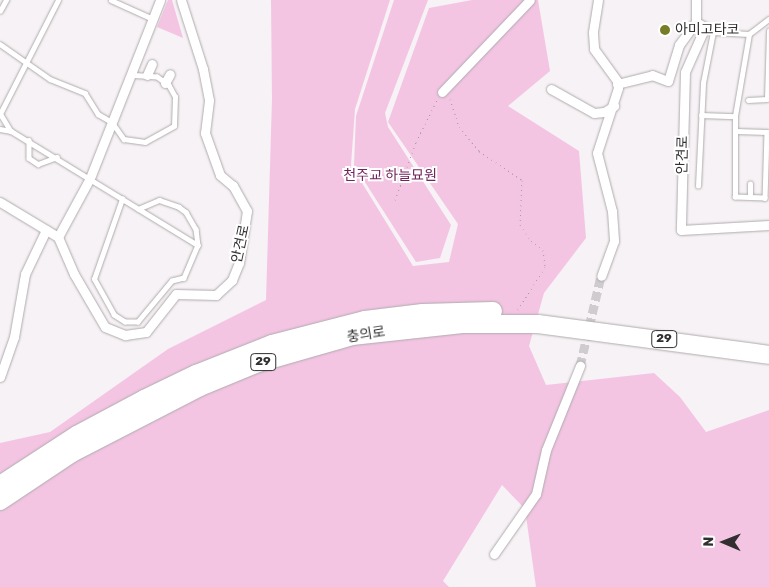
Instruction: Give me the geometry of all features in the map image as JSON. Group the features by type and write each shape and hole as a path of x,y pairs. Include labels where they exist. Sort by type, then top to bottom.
{"highway":[{"name":"충의로","path":"0,485 77,435 144,399 227,360 295,336 392,317 516,311 567,315 769,344"},
{"name":"충의로","path":"0,501 72,453 208,383 266,361 352,336 462,324 538,324 769,355"}],"street":[{"path":"0,202 58,237 90,178 160,0"},
{"name":"안견로","path":"58,237 74,274 105,327 124,335 146,332 176,294 216,295 232,280 238,263 247,211 233,186 220,175 205,133 208,100 181,0"},
{"path":"442,92 530,0"},
{"path":"598,0 593,33 594,49 617,84 615,106 597,153 612,211 614,241 600,276"},
{"path":"617,84 652,74 668,81 679,45 696,22 696,0"},
{"path":"696,22 709,30"},
{"name":"안견로","path":"709,30 685,72 681,230 769,225"},
{"path":"147,74 152,64"},
{"path":"165,83 170,74"},
{"path":"551,89 594,113 604,112 615,106"},
{"path":"0,377 14,336 25,274 46,230"},
{"path":"494,554 536,494 546,450 580,366"}],"lane":[{"path":"0,11 6,0"},
{"path":"111,0 153,19"},
{"path":"11,131 0,114 25,60 57,1"},
{"path":"736,131 766,132 765,198 735,197 735,116 749,34 769,18"},
{"path":"748,100 766,99 769,30 763,23"},
{"path":"698,186 701,115 709,30 749,34"},
{"path":"0,44 50,79 85,93 98,114 112,122 124,139 145,142 168,132 174,126 175,97 165,83 147,74 131,75"},
{"path":"701,115 735,116"},
{"path":"0,129 11,131 28,140 198,245"},
{"path":"28,140 29,158 38,164 56,157"},
{"path":"750,184 750,197"},
{"path":"122,199 94,280 106,303 120,319 138,322 172,281 184,278 198,245 196,228 179,207 160,200 138,209"}],"path":[{"path":"395,200 416,142 442,92 453,102 458,128 479,151 522,180 520,225 531,241 543,250 545,268 516,311"}],"green space":[{"path":"168,0 172,0 183,38 157,27"},
{"path":"271,0 390,0 355,109 351,165 413,266 449,262 458,224 388,122 429,8 472,0 538,0 550,71 508,106 579,151 586,238 544,293 529,346 546,385 654,373 680,397 706,432 769,410 769,587 536,587 525,509 502,485 443,581 449,587 0,587 0,443 50,432 168,349 266,300 272,99"},
{"name":"천주교 하늘묘원","path":"394,0 428,0 385,113 388,127 451,225 440,258 416,262 354,165 356,116"}],"tunnel":[{"path":"580,366 601,276"}],"place":[{"name":"아미고타코","path":"665,30"}]}
